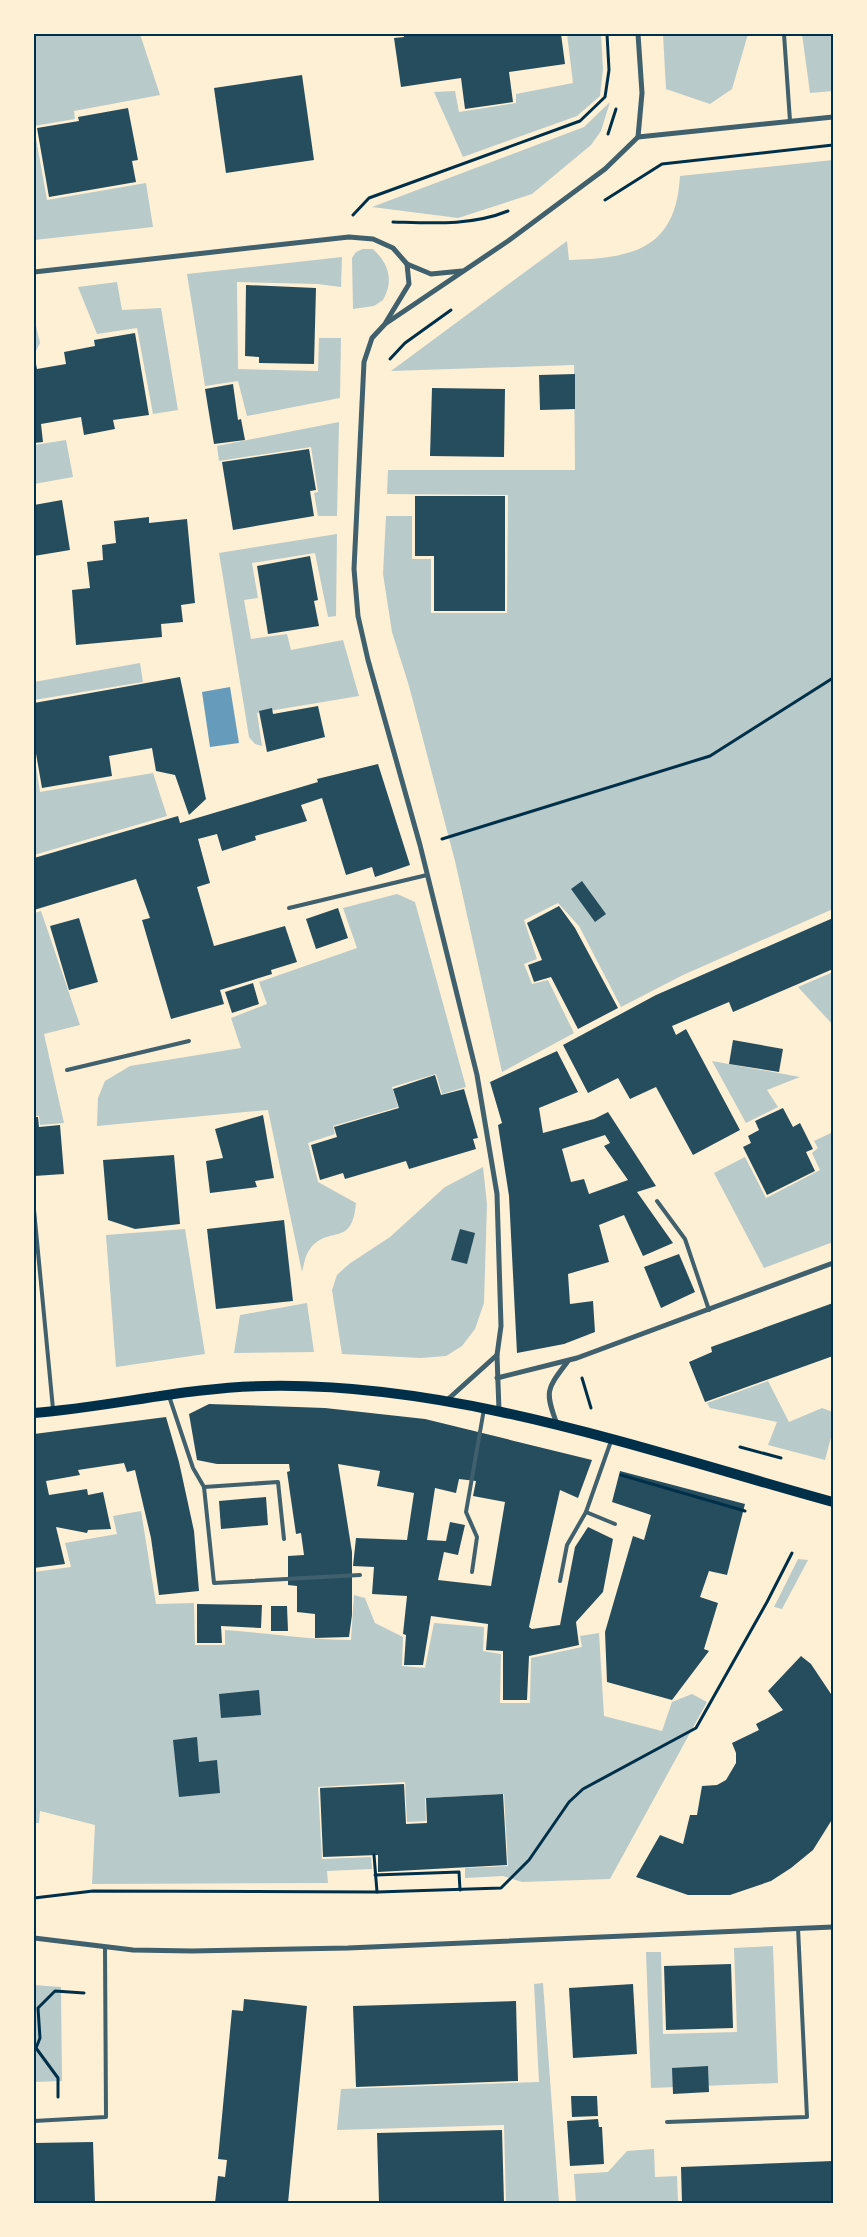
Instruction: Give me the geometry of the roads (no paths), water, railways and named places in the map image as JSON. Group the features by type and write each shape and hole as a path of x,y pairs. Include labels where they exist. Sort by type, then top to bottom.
{"main road":[{"path":"34,1413 265,1386 364,1389 499,1411 833,1502"}],"street":[{"path":"638,34 642,93 638,136"},
{"path":"385,324 508,241 605,169 638,136 833,117"},
{"path":"34,272 349,237 373,239 392,248 407,264 431,274 463,271"},
{"path":"407,264 409,284 385,324 372,338 364,362 354,569 358,616 368,660 420,845 472,1049 497,1194 501,1326 497,1355 499,1411"},
{"path":"497,1378 577,1358 833,1263"},
{"path":"446,1401 497,1355"},
{"path":"558,1427 548,1401 550,1384 569,1360"},
{"path":"34,1938 105,1948 152,1950 348,1948 833,1926"}],"lane":[{"path":"784,34 790,121"},
{"path":"289,908 427,875"},
{"path":"66,1070 189,1041"},
{"path":"657,1201 685,1239 709,1310"},
{"path":"34,1210 54,1412"},
{"path":"169,1396 193,1468 204,1487 214,1583 360,1575"},
{"path":"472,1572 477,1536 466,1512 484,1409"},
{"path":"560,1580 567,1545 586,1512 611,1441"},
{"path":"204,1487 278,1482 284,1539"},
{"path":"586,1512 615,1524"},
{"path":"667,2122 807,2117 798,1928"},
{"path":"34,2120 106,2117 105,1948"}],"water":[{"path":"230,687 239,743 210,747 202,692"}]}
